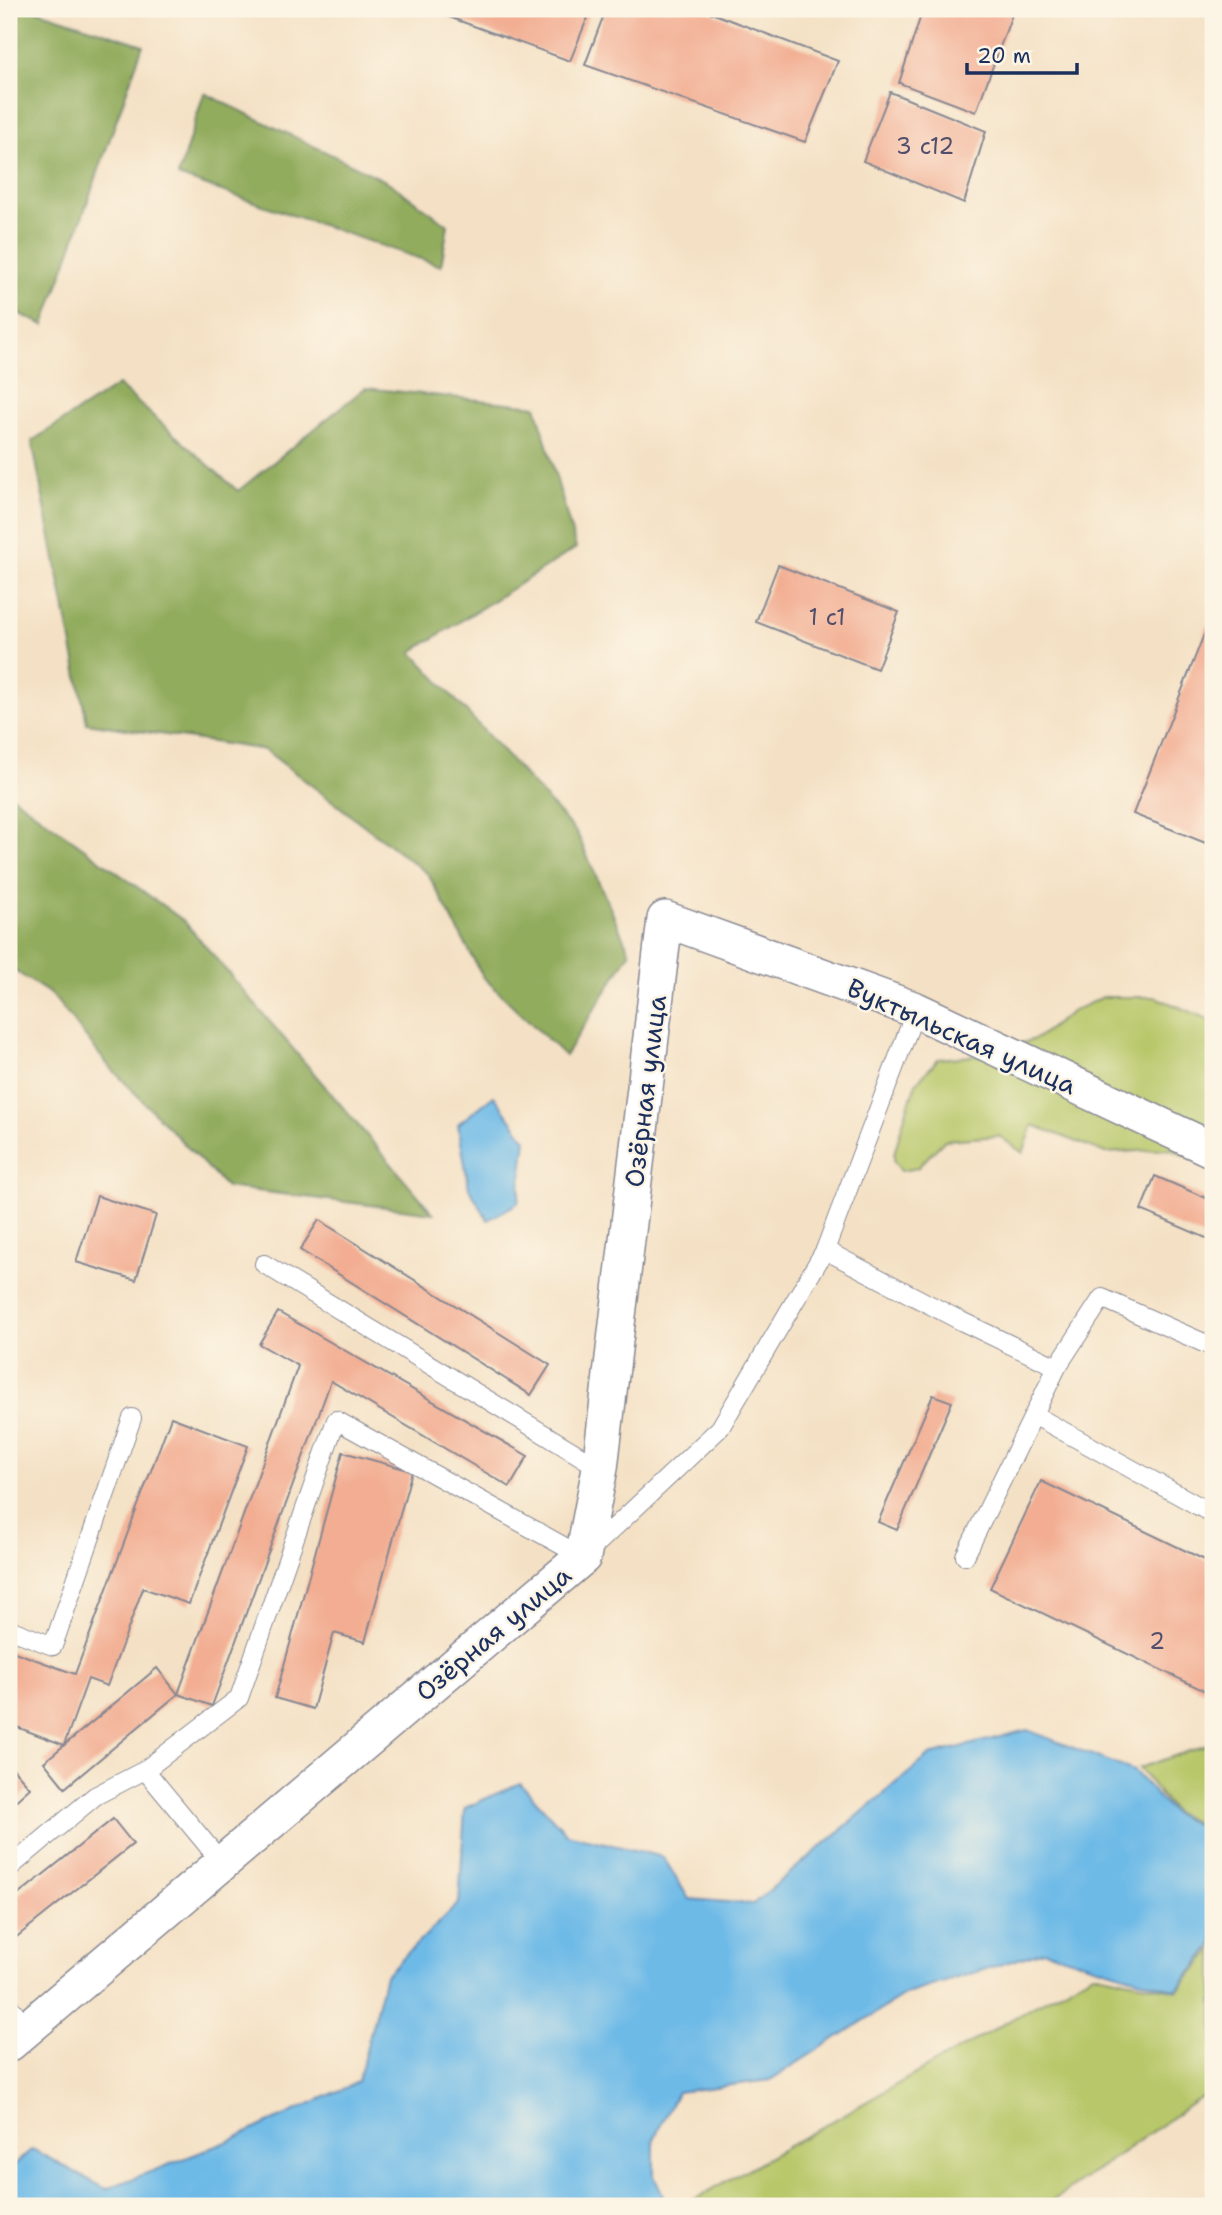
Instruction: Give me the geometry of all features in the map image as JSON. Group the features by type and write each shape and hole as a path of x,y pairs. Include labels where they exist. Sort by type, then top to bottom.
{"street":[{"name":"Вуктыльская улица","path":"666,919 916,1010 1213,1150"},
{"name":"Озёрная улица","path":"15,2026 222,1863 583,1556 600,1468 666,919"}],"lane":[{"path":"9,1868 95,1796 145,1770 239,1698 336,1420 583,1556 720,1428 825,1250 916,1010"},
{"path":"825,1250 961,1321 1057,1367"},
{"path":"264,1264 600,1468"},
{"path":"965,1556 1057,1367 1102,1298 1213,1346"},
{"path":"1034,1415 1213,1514"},
{"path":"9,1629 53,1646 132,1418"},
{"path":"145,1770 222,1863"}],"green space":[{"path":"9,9 33,9 143,45 44,325 9,309"},
{"path":"204,93 388,182 448,225 441,266 178,176"},
{"path":"118,385 238,491 365,388 536,406 576,548 412,652 577,833 630,953 565,1056 483,977 428,874 265,750 87,723 32,441"},
{"path":"9,794 184,921 433,1213 226,1187 108,1065 52,995 9,967"},
{"path":"1103,997 1155,997 1213,1021 1213,1167 1169,1149 1106,1153 1033,1125 1023,1153 999,1136 945,1140 917,1168 901,1171 894,1161 894,1154 903,1122 916,1083 938,1059 986,1055 1037,1038 1073,1011"},
{"path":"1213,1743 1213,1831 1175,1813 1139,1768"},
{"path":"1213,1949 1213,2089 1045,2206 683,2206 1093,1973 1177,1991"}],"water":[{"path":"494,1096 526,1140 518,1203 488,1220 469,1188 458,1124"},
{"path":"1027,1730 1134,1771 1174,1814 1213,1833 1213,1945 1176,1990 1044,1951 906,1994 770,2080 677,2092 654,2139 654,2176 668,2206 9,2206 9,2170 32,2149 106,2189 222,2144 358,2082 385,1975 459,1903 465,1808 520,1783 567,1834 663,1857 689,1899 753,1904 930,1755"}],"building":[{"path":"427,9 591,9 570,61"},
{"path":"606,9 701,9 838,61 805,142 585,65"},
{"path":"923,9 1014,9 976,112 899,83"},
{"path":"890,92 986,131 964,203 863,161"},
{"path":"778,565 899,612 877,669 756,622"},
{"path":"1209,622 1213,623 1213,846 1133,814"},
{"path":"1155,1176 1213,1201 1213,1241 1141,1210"},
{"path":"97,1196 156,1215 136,1280 76,1262"},
{"path":"319,1220 550,1365 531,1395 300,1250"},
{"path":"278,1312 528,1456 510,1487 331,1381 212,1706 178,1694 298,1366 259,1344"},
{"path":"933,1395 952,1402 897,1530 878,1522"},
{"path":"171,1417 248,1446 189,1604 143,1588 107,1686 88,1679 64,1745 9,1724 9,1650 75,1674"},
{"path":"343,1452 412,1471 365,1642 334,1633 313,1709 275,1698"},
{"path":"1041,1481 1213,1564 1213,1695 990,1588"},
{"path":"157,1668 178,1694 65,1788 44,1762"},
{"path":"9,1764 30,1788 9,1807"},
{"path":"113,1819 133,1844 9,1943 9,1902"}]}
